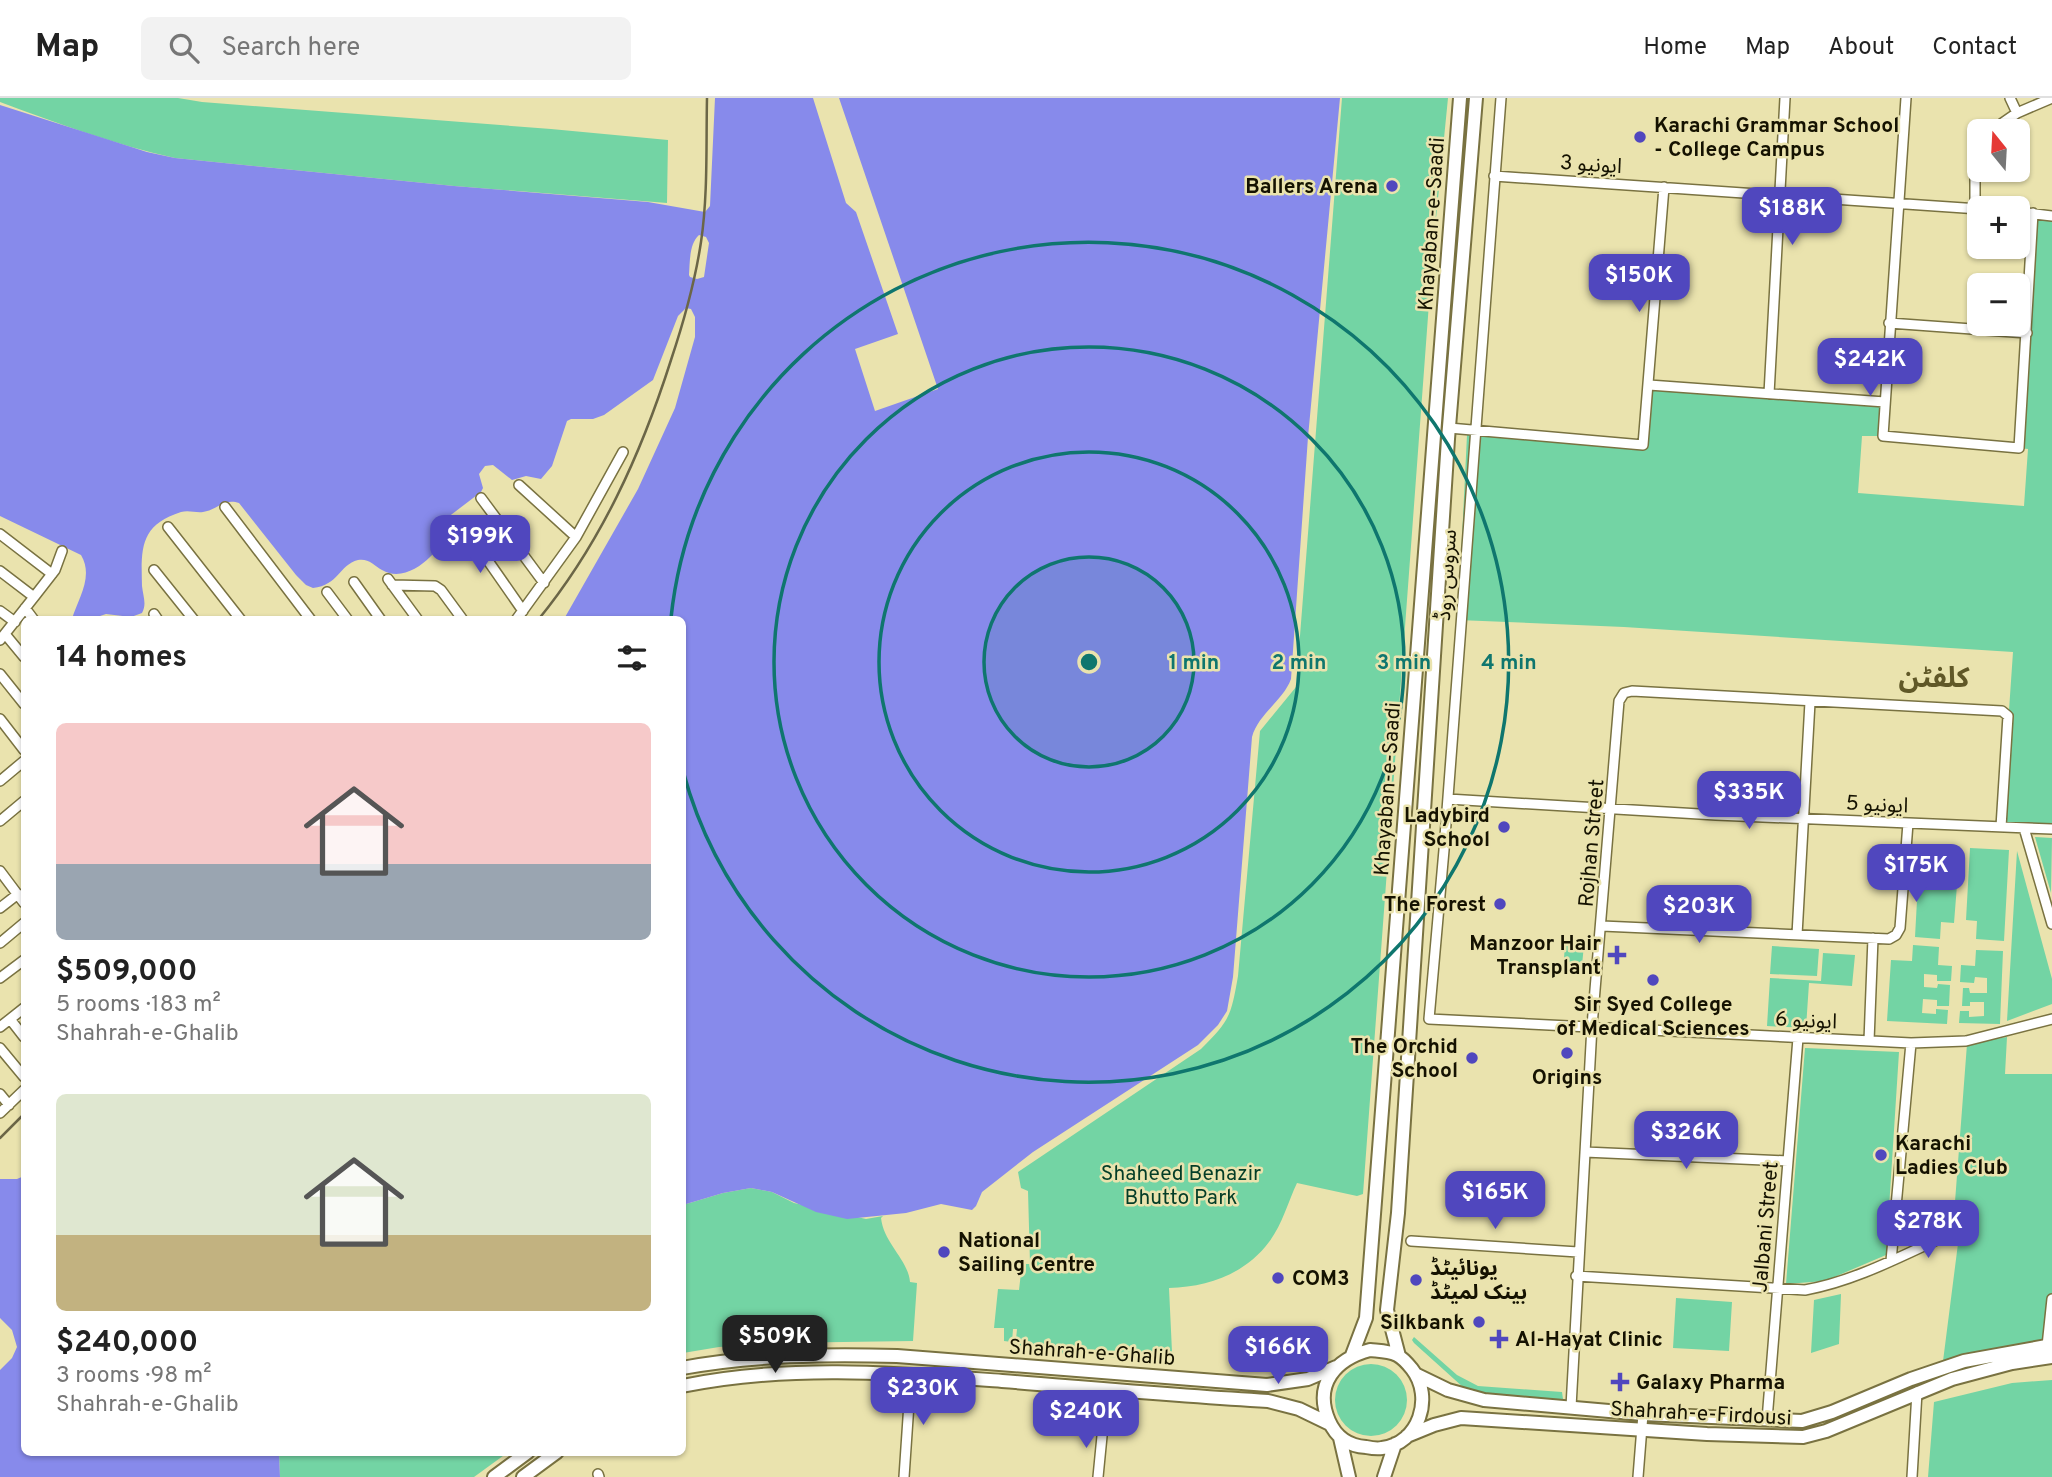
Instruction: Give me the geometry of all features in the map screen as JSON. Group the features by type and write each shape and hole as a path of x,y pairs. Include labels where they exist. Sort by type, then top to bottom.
{"main road":[{"name":"Khayaban-e-Saadi","path":"1352,1355 1366,1318 1460,98"},
{"name":"Khayaban-e-Saadi","path":"1399,1356 1387,1310 1398,1213 1449,428 1476,98"},
{"name":"Shahrah-e-Firdousi","path":"1417,1374 1448,1391 1484,1400 1643,1414 1802,1421 1964,1361 2050,1349"},
{"name":"Shahrah-e-Firdousi","path":"1407,1436 1461,1418 1803,1437 1826,1431 1952,1378 2050,1349"},
{"path":"1370,1350 1399,1356 1417,1374 1423,1392 1423,1404 1416,1425 1407,1436 1395,1444 1382,1448 1357,1446 1334,1433 1325,1412 1325,1391 1336,1367 1352,1355 1370,1350"},
{"path":"686,1367 792,1357 866,1355 870,1360 870,1366 864,1372 792,1374 686,1385"},
{"name":"Shahrah-e-Ghalib","path":"866,1355 1267,1385 1308,1379 1336,1367"},
{"path":"885,1356 881,1364 886,1373"},
{"name":"Shahrah-e-Ghalib","path":"864,1372 1268,1401 1299,1409 1330,1424"},
{"path":"1340,1438 1349,1477"},
{"path":"1384,1477 1395,1444"},
{"path":"494,1477 523,1456"},
{"path":"523,1477 552,1456"}],"street":[{"name":"سروس روڈ","path":"1429,1019 1501,98"},
{"path":"1769,394 1785,98"},
{"path":"1906,98 1883,436 2019,448 2027,336"},
{"path":"2010,98 2017,113"},
{"path":"2008,119 2047,99"},
{"name":"ایونیو 3","path":"1494,176 1967,208"},
{"path":"1449,428 1643,445 1664,187"},
{"path":"2030,212 2052,216"},
{"path":"2030,281 2034,212"},
{"path":"1889,323 1967,329"},
{"path":"1649,385 1885,402"},
{"path":"519,616 576,537 623,452"},
{"path":"519,485 576,537"},
{"path":"481,498 544,583"},
{"path":"225,507 308,616"},
{"path":"461,522 523,611"},
{"path":"168,527 238,616"},
{"path":"0,534 52,574"},
{"path":"21,654 3,637 52,574 62,551"},
{"path":"154,570 191,616"},
{"path":"0,571 34,597"},
{"path":"354,582 378,616"},
{"path":"415,616 390,582 435,586 460,616"},
{"path":"327,592 345,616"},
{"path":"25,608 31,616"},
{"path":"0,611 15,622"},
{"path":"0,674 21,700"},
{"name":"Rojhan Street","path":"1571,1407 1576,1276 1592,1026 1619,701 1624,694 1632,691 1810,702"},
{"path":"1797,935 1810,702 2005,713 2008,716 2001,827"},
{"path":"0,719 21,746"},
{"path":"2,776 21,763"},
{"name":"ایونیو 5","path":"1448,799 2052,829"},
{"path":"0,821 21,804"},
{"path":"1602,926 1889,939 1896,935 1900,928 1908,823"},
{"path":"2024,828 2049,905 2052,924"},
{"path":"0,871 21,898"},
{"path":"0,908 18,894"},
{"path":"0,943 21,926"},
{"path":"1868,1041 1873,938"},
{"path":"0,978 21,962"},
{"path":"0,1027 21,1010"},
{"path":"10,1019 21,1033"},
{"name":"ایونیو 6","path":"1429,1019 1912,1043 1966,1041 2052,1019"},
{"name":"Jalbani Street","path":"1767,1420 1798,1038"},
{"path":"1891,1261 1912,1043"},
{"path":"0,1048 21,1073"},
{"path":"0,1114 21,1093"},
{"path":"0,1094 9,1105"},
{"path":"1585,1152 1788,1161"},
{"path":"1576,1276 1805,1290 1826,1287 1952,1233"},
{"path":"1411,1241 1578,1252"},
{"path":"2050,1349 2052,1299"},
{"path":"904,1477 912,1374"},
{"path":"1912,1477 1917,1392"},
{"path":"1638,1477 1643,1414"},
{"path":"1098,1477 1103,1426"}],"green space":[{"path":"0,98 178,98 668,140 667,203 454,186 175,158 86,133 0,102"},
{"name":"Shaheed Benazir Bhutto Park","path":"1342,98 1448,98 1433,249 1363,1194 1357,1196 1297,1183 1274,1235 1249,1263 1225,1277 1198,1285 1169,1288 1172,1352 1163,1361 1015,1350 1017,1329 1013,1329 1012,1342 1004,1341 1004,1328 994,1328 998,1289 1019,1290 1022,1264 1030,1264 1028,1191 1021,1188 1018,1172 1201,1049 1224,1024 1233,1000 1238,976 1260,731 1296,687"},
{"path":"2033,213 2052,216 2052,828 2001,827 2013,652 1624,627 1458,620 1467,435 1642,445 1649,385 1885,402 1883,436 1862,436 1858,493 2024,506 2028,449 2019,448 2026,336 2030,336 2029,273"},
{"path":"2035,837 2052,838 2051,893"},
{"path":"1920,845 1960,847 1954,923 1941,922 1940,939 1915,937"},
{"path":"1970,848 2009,850 2004,941 1976,939 1977,921 1966,920"},
{"path":"2017,851 2052,979 2052,1004 2007,1021"},
{"path":"1565,944 1584,945 1581,975 1563,973"},
{"path":"1913,945 1939,947 1938,965 1952,966 1951,981 1937,981 1937,975 1924,974 1924,987 1950,985 1949,1006 1937,1006 1937,1000 1923,999 1922,1013 1936,1014 1936,1009 1948,1010 1947,1024 1887,1021 1891,960 1912,961"},
{"path":"1772,946 1819,949 1817,976 1770,974"},
{"path":"1976,950 2003,951 2000,1024 1959,1023 1960,1011 1969,1011 1969,1017 1984,1016 1984,1002 1970,1002 1970,1006 1962,1006 1963,988 1969,988 1970,993 1987,993 1987,978 1975,977 1974,983 1960,982 1961,965 1975,966"},
{"path":"1823,953 1855,955 1852,986 1809,983 1806,1028 1767,1026 1770,978 1821,981"},
{"path":"2007,1037 2005,1074 2052,1074 2052,1300 2047,1346 1942,1369 1960,1228 1953,1228 1967,1044"},
{"path":"1805,1048 1899,1052 1886,1255 1825,1281 1786,1284"},
{"path":"751,1188 772,1192 794,1203 866,1219 883,1216 883,1227 905,1266 910,1282 917,1283 913,1341 774,1343 686,1352 686,1204"},
{"path":"1841,1294 1839,1344 1811,1353 1814,1300"},
{"path":"1676,1298 1732,1302 1729,1351 1673,1348"},
{"path":"1414,1337 1457,1375 1478,1386 1562,1392 1563,1399 1561,1401 1484,1394 1464,1388 1414,1343"},
{"path":"1378,1364 1397,1374 1405,1386 1405,1414 1397,1426 1385,1434 1364,1436 1345,1426 1337,1414 1335,1393 1345,1374 1357,1366"},
{"path":"2052,1380 2052,1477 1928,1477 1934,1402 2012,1383"},
{"path":"279,1456 503,1456 474,1477 280,1477"}],"water":[{"path":"715,98 813,98 846,203 856,212 898,334 855,349 875,411 938,389 839,98 1340,98 1308,437 1291,679 1260,721 1252,737 1233,977 1227,1011 1218,1025 1198,1045 1033,1152 982,1192 972,1210 941,1204 906,1213 847,1219 816,1212 772,1192 751,1188 686,1204 686,616 566,616 638,489 675,408 695,337 695,317 691,309 686,308 678,316 653,380 604,415 593,419 567,421 552,466 541,479 526,476 512,480 493,465 485,466 479,474 483,488 481,492 439,524 447,536 444,542 425,561 408,572 388,573 368,561 358,560 328,583 313,588 296,575 239,503 229,502 208,511 181,512 168,517 150,531 143,549 142,613 134,616 73,616 84,587 86,571 81,555 0,516 0,105 147,152 175,158 648,202 705,212 710,206","holes":["699,235 706,237 709,243 704,277 690,277 693,243"]},
{"path":"21,1177 21,1456 279,1456 280,1477 0,1477 0,1370 12,1358 17,1347 12,1330 0,1318 0,1179"}],"railway":[{"path":"541,616 581,560 617,496 646,429 676,345 701,242 706,188 707,98"},
{"path":"0,1138 21,1117"}],"place":[{"name":"Karachi Grammar School - College Campus","path":"1640,137"},
{"name":"Ballers Arena","path":"1392,186"},
{"name":"Ladybird School","path":"1504,827"},
{"name":"The Forest","path":"1500,904"},
{"name":"Manzoor Hair Transplant","path":"1617,955"},
{"name":"Sir Syed College of Medical Sciences","path":"1653,980"},
{"name":"Origins","path":"1567,1053"},
{"name":"The Orchid School","path":"1472,1058"},
{"name":"Karachi Ladies Club","path":"1881,1155"},
{"name":"National Sailing Centre","path":"944,1252"},
{"name":"COM3","path":"1278,1278"},
{"name":"یونائیٹڈ بینک لمیٹڈ","path":"1416,1280"},
{"name":"Silkbank","path":"1479,1322"},
{"name":"Al-Hayat Clinic","path":"1499,1339"},
{"name":"Galaxy Pharma","path":"1620,1382"}],"district":[{"name":"کلفٹن","path":"1934,677"}]}
